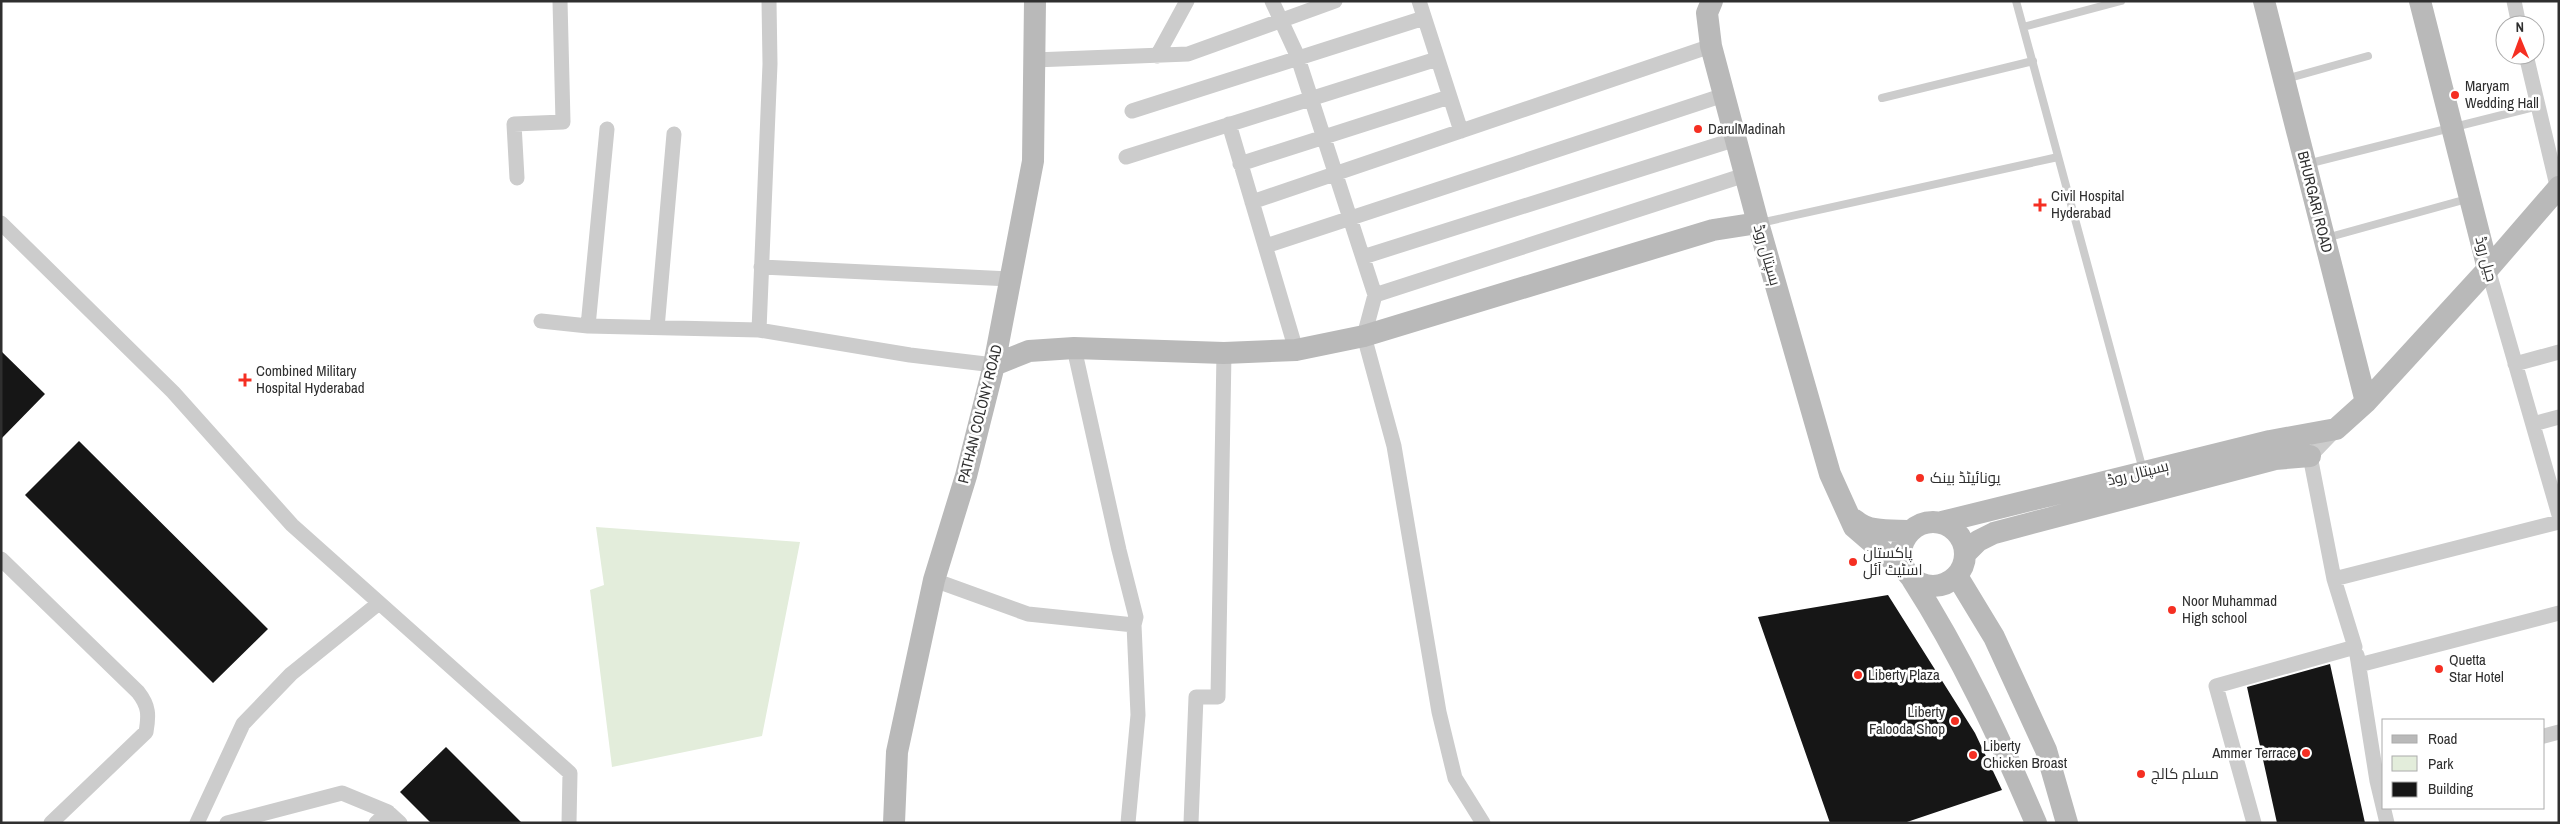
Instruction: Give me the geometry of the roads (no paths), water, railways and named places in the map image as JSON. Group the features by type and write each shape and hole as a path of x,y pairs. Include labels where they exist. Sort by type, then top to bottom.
{"street":[{"path":"518,178 514,124 563,122 560,1"},
{"path":"759,330 770,64 769,1"},
{"path":"1272,1 1298,58 1375,296 1364,336 1394,446 1439,712 1455,778 1484,823"},
{"path":"1034,60 1188,54 1335,1"},
{"path":"1418,1 1461,131"},
{"name":"ہسپتال روڈ","path":"1712,1 1707,13 1711,46 1758,223 1830,474 1854,527 1909,575"},
{"name":"جیل روڈ","path":"2420,1 2488,269 2515,364 2533,424 2552,464 2559,515"},
{"path":"2514,1 2518,15"},
{"name":"PATHAN COLONY ROAD","path":"894,823 897,752 934,580 966,476 994,364 1033,161 1036,2"},
{"path":"1157,56 1190,2"},
{"name":"BHURGARI ROAD","path":"2268,2 2284,79 2366,402"},
{"path":"1132,111 1424,18"},
{"path":"1252,202 1711,46"},
{"path":"1126,157 1437,59"},
{"path":"2380,781 2359,665 2334,579 2310,456 2366,402 2558,190 2528,65"},
{"path":"1266,246 1724,95"},
{"path":"1240,164 1449,96"},
{"path":"1229,124 1296,350"},
{"path":"588,326 607,129"},
{"path":"657,328 674,134"},
{"path":"1363,257 1736,139"},
{"path":"1375,296 1745,174"},
{"path":"1,223 173,392 292,525 570,773 568,823"},
{"path":"541,321 588,326 759,330 910,355 994,364 1029,351 1074,348 1224,353 1296,350 1364,336 1713,230 1758,223"},
{"path":"761,267 1010,279"},
{"path":"1074,348 1136,618 1134,625 1138,715 1128,823"},
{"path":"2515,364 2559,352"},
{"path":"1191,823 1196,697 1218,697 1224,353"},
{"path":"2533,424 2559,417"},
{"name":"ہسپتال روڈ","path":"1942,522 2270,441 2336,429"},
{"name":"ہسپتال روڈ","path":"1966,553 1978,541 1994,533 2275,459 2310,456"},
{"name":"ہسپتال روڈ","path":"1843,506 1857,522 1869,528 1910,531"},
{"path":"1909,575 1921,584 1940,585 1957,576 1963,565 1966,553 1959,534 1942,522 1924,522 1910,531 1904,538 1900,554 1909,575 1933,611 2004,748 2036,823"},
{"path":"2334,579 2559,522"},
{"path":"1,559 138,692 149,712 146,732 51,823"},
{"path":"1957,576 1994,637 2046,750 2067,823"},
{"path":"934,580 1028,614 1134,625"},
{"path":"197,823 244,724 291,674 379,603"},
{"path":"2359,665 2559,613"},
{"path":"2254,823 2216,686 2355,647"},
{"path":"2545,736 2559,732"},
{"path":"227,823 342,793 388,812 400,823"},
{"path":"2385,809 2387,823"},
{"path":"376,823 388,812"}],"lane":[{"path":"2016,1 2143,472"},
{"path":"2024,27 2121,1"},
{"path":"2284,79 2368,56"},
{"path":"1882,98 2032,61"},
{"path":"2305,164 2538,106"},
{"path":"1758,223 2058,157"},
{"path":"2324,238 2470,198"}],"place":[{"name":"Maryam Wedding Hall","path":"2455,95"},
{"name":"DarulMadinah","path":"1698,129"},
{"name":"Civil Hospital Hyderabad","path":"2040,205"},
{"name":"Combined Military Hospital Hyderabad","path":"245,380"},
{"name":"یونائیٹڈ بینک","path":"1920,478"},
{"name":"پاکستان اسٹیٹ آئل","path":"1853,562"},
{"name":"Noor Muhammad High school","path":"2172,610"},
{"name":"Quetta Star Hotel","path":"2439,669"},
{"name":"Liberty Plaza","path":"1858,675"},
{"name":"Liberty Falooda Shop","path":"1955,721"},
{"name":"Ammer Terrace","path":"2306,753"},
{"name":"Liberty Chicken Broast","path":"1973,755"},
{"name":"مسلم کالج","path":"2141,774"}]}
